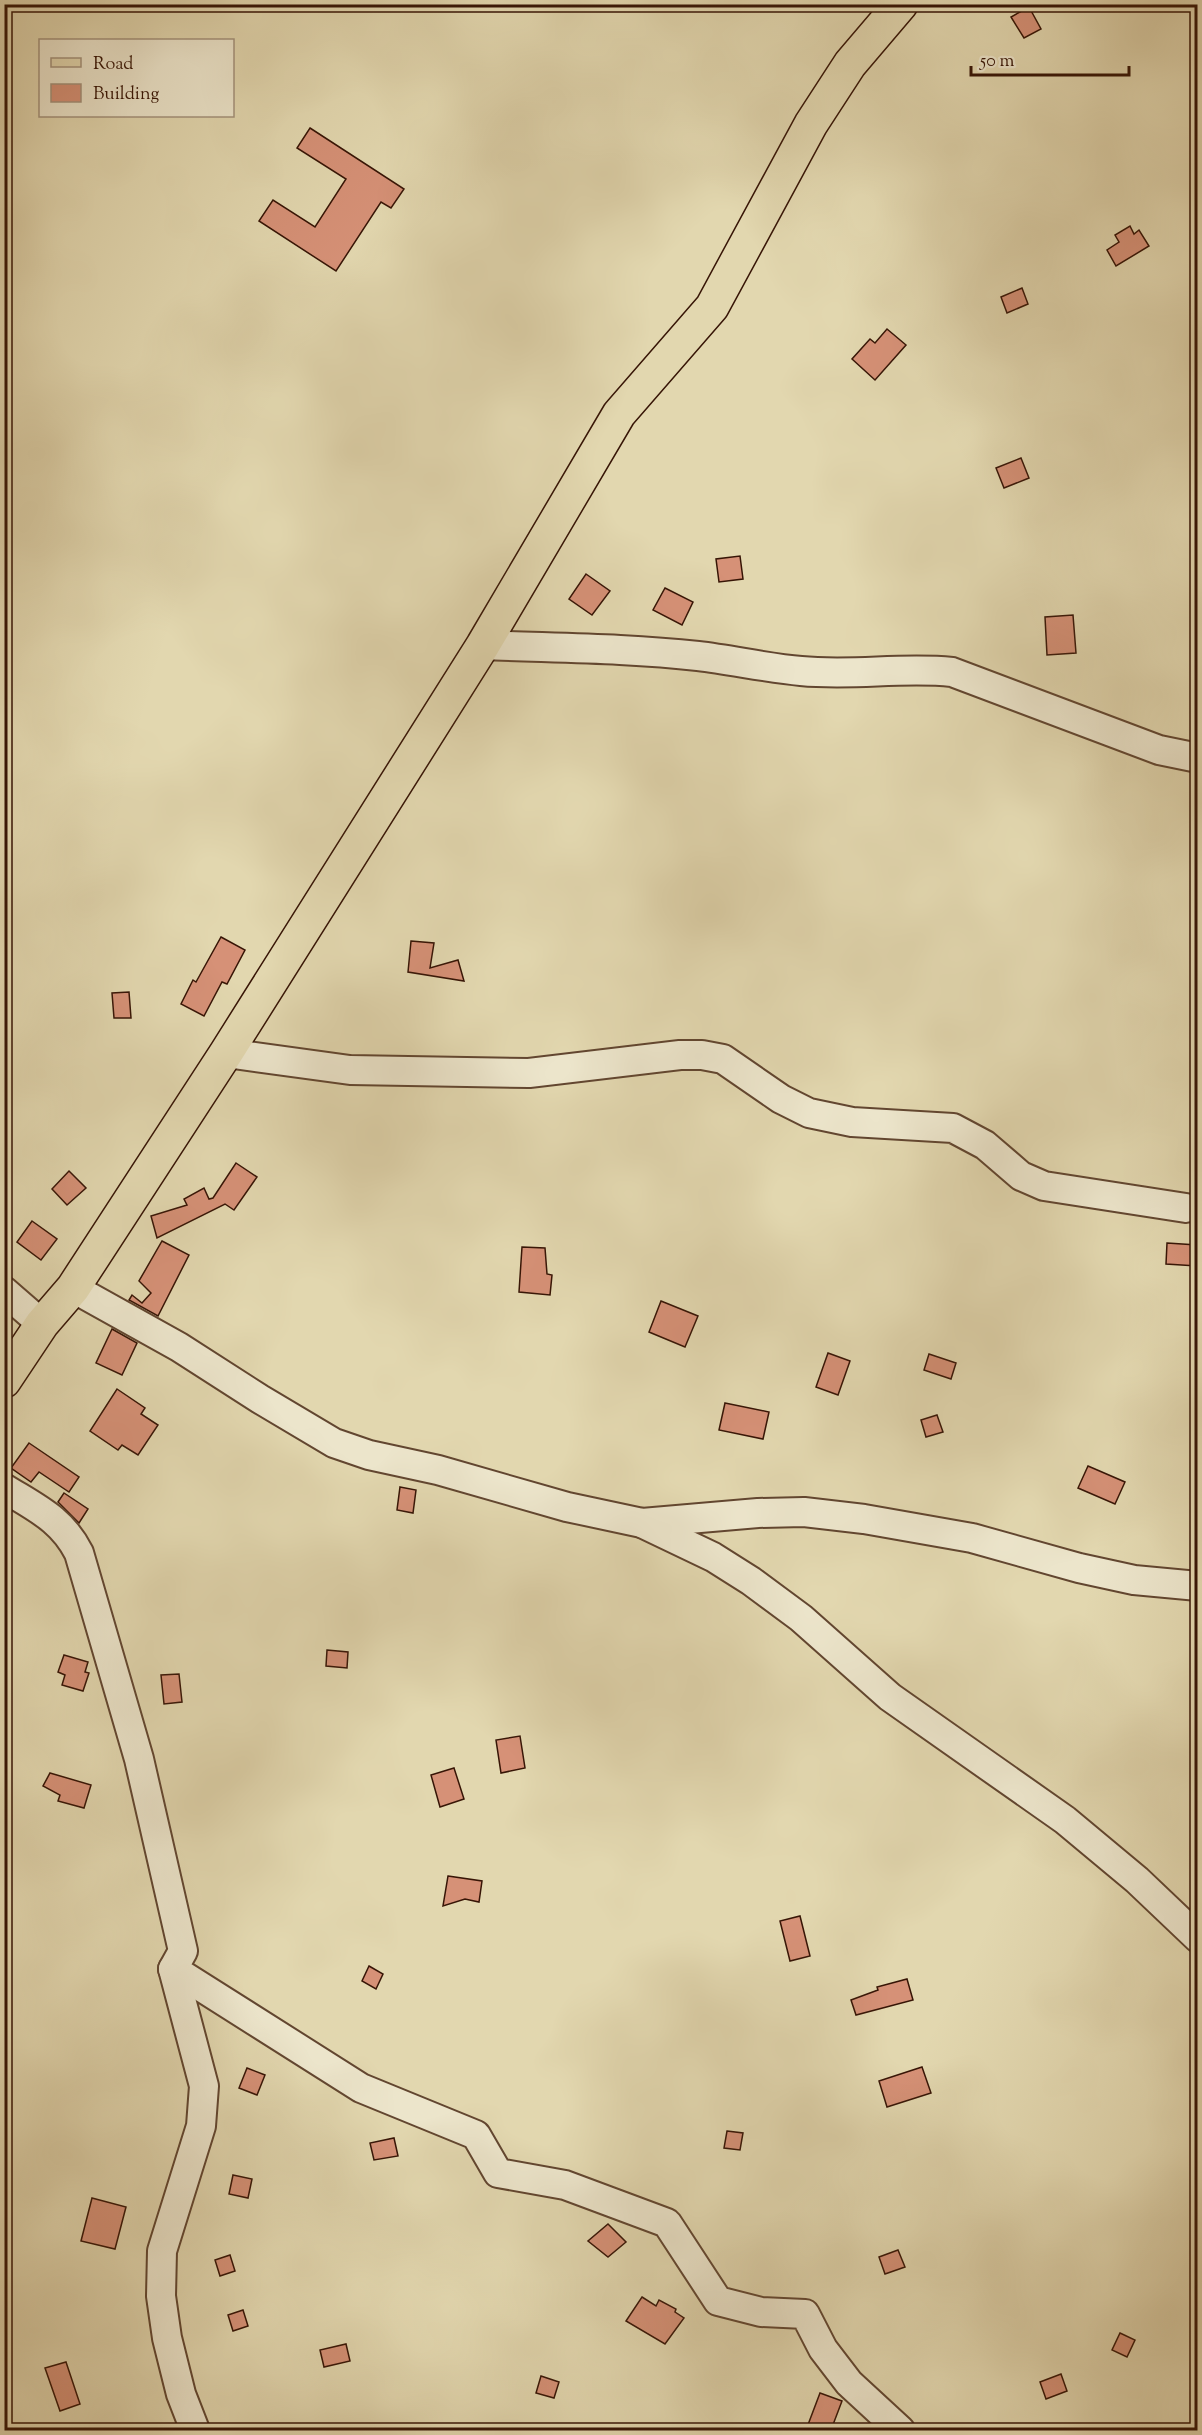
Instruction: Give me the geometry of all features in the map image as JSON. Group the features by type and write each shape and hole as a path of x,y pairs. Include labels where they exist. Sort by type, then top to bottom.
{"main road":[{"path":"4,1381 42,1324 73,1288 226,1053 483,645 619,414 712,307 811,124 850,64 901,4"}],"street":[{"path":"483,645 597,649 697,656 802,671 853,674 922,669 952,672 1159,750 1197,758"},
{"path":"226,1053 350,1070 529,1073 680,1055 702,1055 723,1059 781,1099 809,1113 852,1122 953,1128 965,1132 986,1146 1021,1176 1044,1186 1186,1208"},
{"path":"73,1288 179,1347 334,1443 369,1455 438,1470 567,1507 642,1523 713,1557 801,1618 890,1697 1065,1820 1137,1880 1197,1938"},
{"path":"4,1291 42,1324"},
{"path":"4,1488 54,1519 71,1537 79,1553 138,1759 183,1951 173,1969 204,2086 201,2126 162,2251 161,2296 167,2338 181,2394 195,2430"},
{"path":"642,1523 758,1513 864,1519 972,1538 1079,1568 1134,1580 1197,1586"},
{"path":"173,1969 361,2088 476,2135 498,2173 565,2185 667,2223 718,2301 761,2313 806,2314 823,2349 849,2383 900,2430"}],"building":[{"path":"1029,7 1041,29 1024,38 1011,17"},
{"path":"310,128 404,189 391,208 381,202 336,271 259,221 273,200 315,227 346,179 297,148"},
{"path":"1130,226 1134,234 1139,230 1149,246 1116,266 1107,250 1119,242 1115,235"},
{"path":"1022,288 1028,304 1007,313 1001,297"},
{"path":"887,329 906,345 875,380 852,359 870,339 875,343"},
{"path":"1021,458 1029,478 1004,488 996,468"},
{"path":"740,556 743,579 719,582 716,559"},
{"path":"586,574 610,591 592,615 569,599"},
{"path":"665,588 693,602 682,625 653,610"},
{"path":"1073,615 1076,653 1047,655 1045,617"},
{"path":"221,937 245,950 227,984 222,982 204,1016 181,1004 193,980 196,982"},
{"path":"411,941 434,943 430,968 458,960 464,981 408,972"},
{"path":"129,992 131,1018 114,1018 112,993"},
{"path":"236,1163 257,1177 234,1210 225,1204 157,1238 151,1216 187,1205 184,1199 204,1188 209,1199 213,1198"},
{"path":"69,1171 86,1188 67,1205 52,1189"},
{"path":"32,1221 57,1239 41,1260 17,1242"},
{"path":"162,1241 189,1255 158,1316 129,1300 132,1295 142,1303 151,1293 139,1281"},
{"path":"1167,1243 1197,1245 1197,1266 1166,1264"},
{"path":"522,1247 545,1248 547,1274 552,1275 550,1295 519,1292"},
{"path":"661,1301 698,1316 685,1347 649,1332"},
{"path":"112,1329 137,1343 122,1375 96,1363"},
{"path":"828,1353 850,1361 838,1395 816,1387"},
{"path":"929,1354 956,1363 951,1379 924,1370"},
{"path":"117,1389 145,1408 141,1414 158,1425 138,1455 122,1445 118,1450 90,1431"},
{"path":"725,1403 769,1412 763,1439 719,1430"},
{"path":"937,1415 943,1432 926,1437 921,1420"},
{"path":"29,1443 79,1477 69,1492 39,1472 31,1482 11,1468"},
{"path":"1088,1466 1125,1482 1115,1504 1078,1488"},
{"path":"400,1487 416,1490 413,1513 397,1510"},
{"path":"64,1493 88,1509 79,1523 58,1502"},
{"path":"327,1650 348,1652 347,1668 326,1666"},
{"path":"64,1655 88,1662 85,1672 89,1673 83,1691 62,1685 65,1675 58,1672"},
{"path":"179,1674 182,1702 164,1704 161,1675"},
{"path":"520,1736 525,1768 501,1773 496,1740"},
{"path":"454,1768 464,1799 440,1807 431,1775"},
{"path":"50,1773 91,1785 84,1808 58,1801 60,1795 43,1786"},
{"path":"448,1876 482,1881 479,1902 465,1899 443,1906"},
{"path":"800,1916 810,1956 790,1961 780,1921"},
{"path":"369,1966 383,1974 376,1989 362,1981"},
{"path":"907,1979 913,2000 856,2015 851,2000 878,1990 877,1987"},
{"path":"922,2067 931,2093 887,2107 879,2081"},
{"path":"247,2068 265,2075 257,2095 239,2088"},
{"path":"727,2131 743,2133 740,2150 724,2148"},
{"path":"394,2138 398,2156 374,2160 370,2143"},
{"path":"233,2175 252,2179 248,2198 229,2194"},
{"path":"92,2198 126,2207 115,2249 81,2241"},
{"path":"608,2224 626,2242 608,2257 588,2241"},
{"path":"898,2250 905,2267 885,2274 879,2257"},
{"path":"230,2255 235,2271 220,2276 215,2260"},
{"path":"642,2297 656,2306 659,2300 676,2309 675,2312 684,2318 665,2344 626,2321"},
{"path":"243,2310 248,2326 233,2331 228,2315"},
{"path":"1120,2333 1135,2340 1127,2357 1112,2350"},
{"path":"346,2344 350,2361 324,2367 320,2350"},
{"path":"66,2362 80,2404 60,2411 45,2368"},
{"path":"1061,2374 1067,2391 1046,2399 1040,2382"},
{"path":"541,2376 559,2382 554,2398 536,2393"},
{"path":"820,2393 842,2401 831,2430 806,2430"}]}
